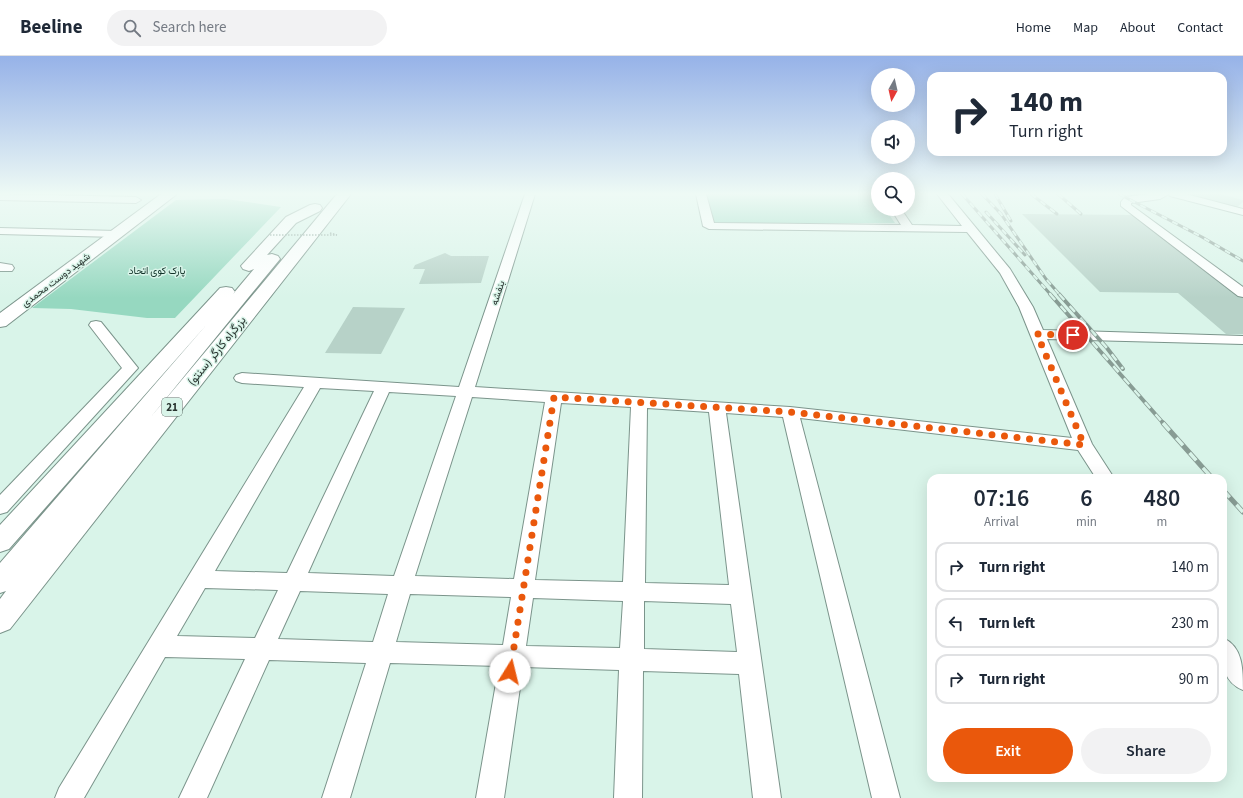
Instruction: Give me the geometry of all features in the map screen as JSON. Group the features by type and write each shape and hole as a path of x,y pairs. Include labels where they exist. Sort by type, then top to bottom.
{"main road":[{"name":"شهید دوست محمدی","path":"0,322 124,229"},
{"path":"0,542 283,229"},
{"name":"بزرگراه کارگر (سنتو)","path":"0,582 298,229"},
{"name":"بزرگراه کارگر (سنتو)","path":"0,620 316,229"}],"street":[{"name":"بنفشه","path":"336,798 402,585 519,229"},
{"path":"958,229 970,229 1006,272 1026,307 1084,445 1102,474"},
{"path":"1156,229 1243,293"},
{"path":"0,230 117,234"},
{"path":"96,325 130,368"},
{"path":"1037,334 1243,340"},
{"path":"0,507 130,368 158,368"},
{"path":"242,378 790,412 1084,445"},
{"path":"69,798 315,382"},
{"path":"193,798 384,386"},
{"path":"490,798 554,397"},
{"path":"628,798 639,402"},
{"path":"717,407 767,798"},
{"path":"790,412 886,798"},
{"path":"198,579 741,595"},
{"path":"158,646 750,663"},
{"path":"1227,655 1243,679"}],"path":[{"path":"270,235 337,235"}],"green space":[{"name":"پارک کوی اتحاد","path":"138,229 260,229 175,318 147,318 71,309 32,308"}],"building":[{"path":"1037,229 1155,229 1243,296 1243,334 1226,334 1178,293 1100,292"},
{"path":"445,253 451,256 489,256 481,283 419,284 425,269 413,269 415,265"},
{"path":"353,307 405,308 381,354 325,353"}],"railway":[{"path":"993,229 1051,295"},
{"path":"1001,229 1025,255"},
{"path":"1011,229 1046,279 1060,295"},
{"path":"1186,229 1243,261"},
{"path":"1050,294 1164,424"},
{"path":"1059,294 1107,348 1123,369"},
{"path":"1163,423 1208,474"},
{"path":"1227,494 1243,512"}],"route":[{"path":"510,672 554,397 790,412 1084,445 1037,334 1073,335"}]}
